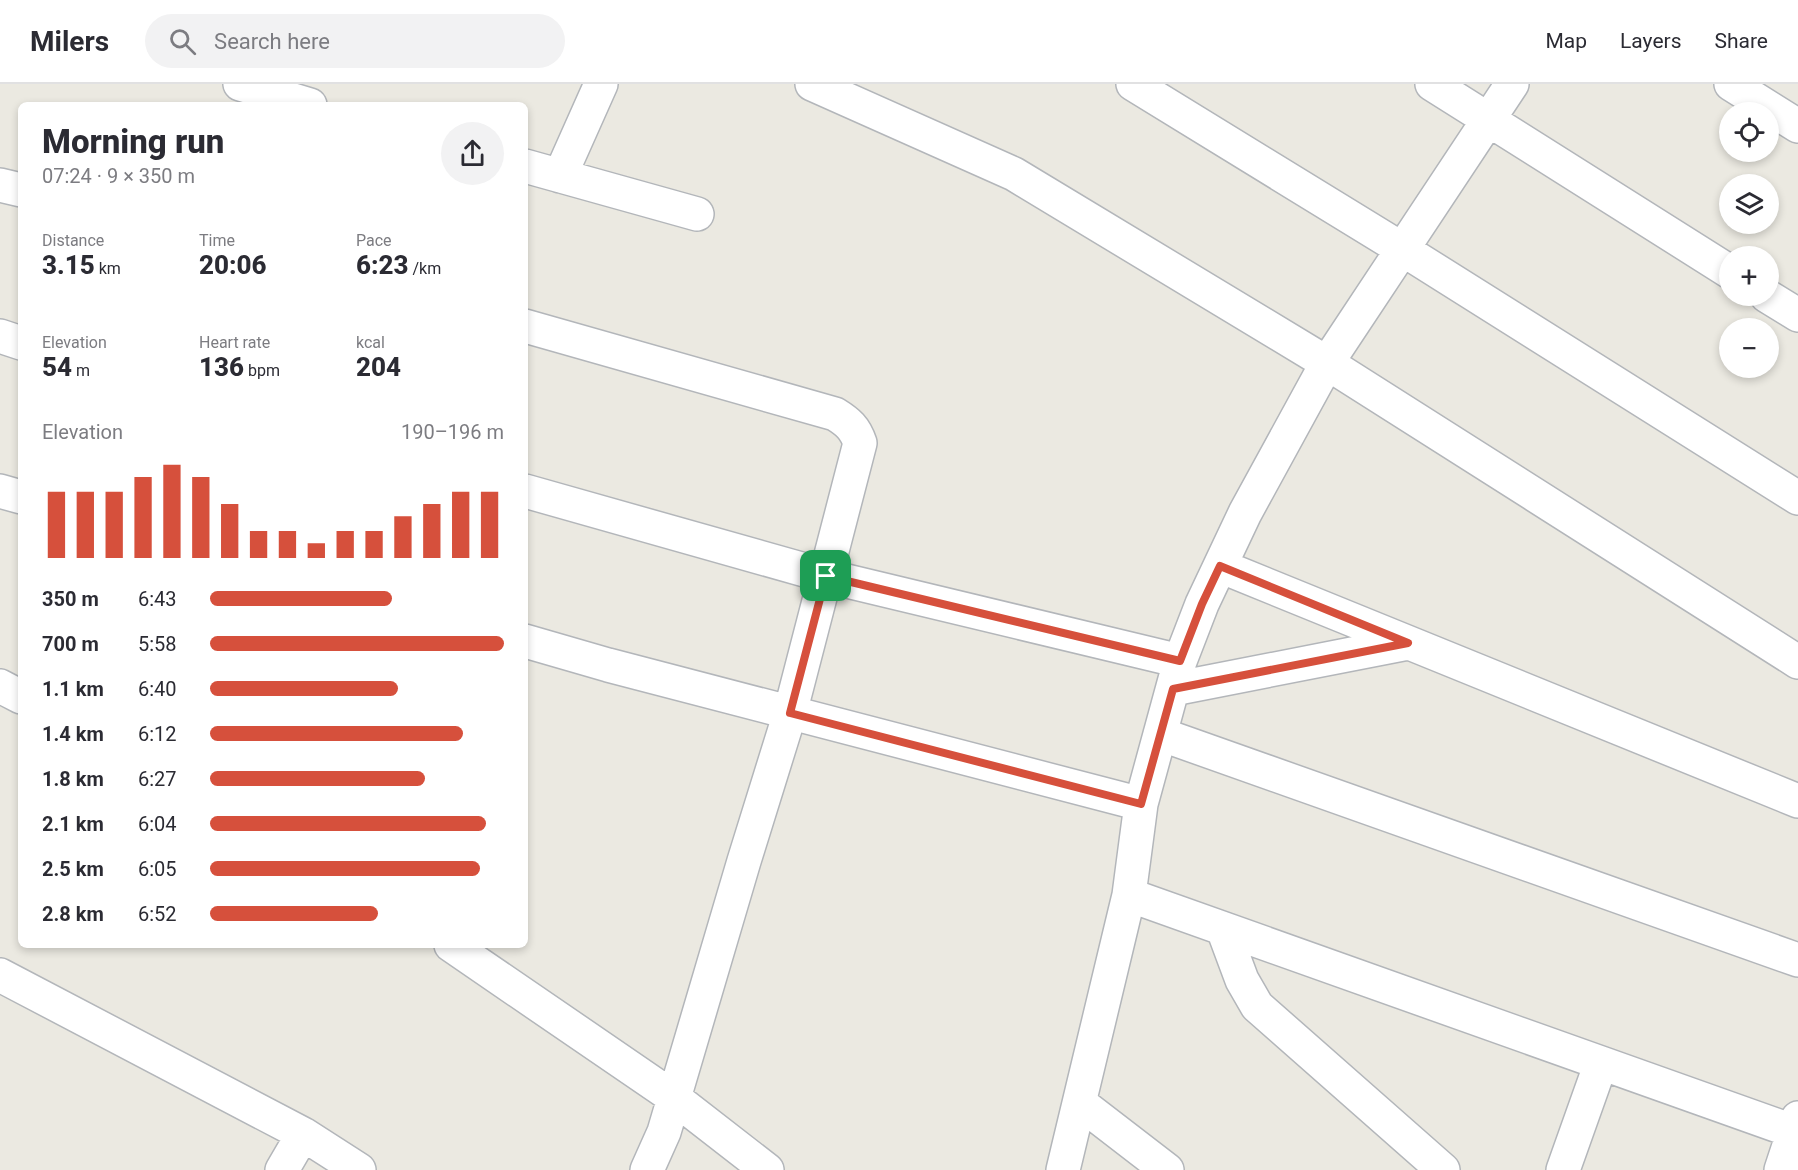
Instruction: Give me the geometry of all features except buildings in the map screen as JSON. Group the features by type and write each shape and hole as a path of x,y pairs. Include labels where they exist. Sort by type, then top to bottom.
{"street":[{"path":"240,84 300,102"},
{"path":"560,176 601,84"},
{"path":"812,84 1014,174 1327,363 1798,662"},
{"path":"1132,84 1402,249 1798,498"},
{"path":"1432,84 1719,265"},
{"path":"1063,1170 1130,895 1141,804 1177,675 1202,604 1245,513 1327,363 1512,84"},
{"path":"1731,84 1798,126"},
{"path":"528,167 697,214"},
{"path":"0,184 18,189"},
{"path":"1779,303 1798,315"},
{"path":"528,327 835,414 848,422 856,432 860,443 790,713 664,1132 646,1170"},
{"path":"0,336 18,342"},
{"path":"0,491 18,495"},
{"path":"528,491 1177,675 1408,643"},
{"path":"1220,566 1798,801"},
{"path":"528,642 1141,804"},
{"path":"0,686 18,695"},
{"path":"1161,734 1798,960"},
{"path":"1130,895 1601,1063 1797,1128 1781,1170"},
{"path":"1223,928 1242,980 1257,1006 1443,1170"},
{"path":"455,948 673,1097 767,1170"},
{"path":"0,975 303,1134 359,1170"},
{"path":"1563,1170 1601,1063"},
{"path":"1080,1103 1167,1170"},
{"path":"282,1170 303,1134"}],"route":[{"path":"1220,566 1408,643 1173,689 1141,804 790,713 826,576 1180,661 1202,604 1220,566"}]}
